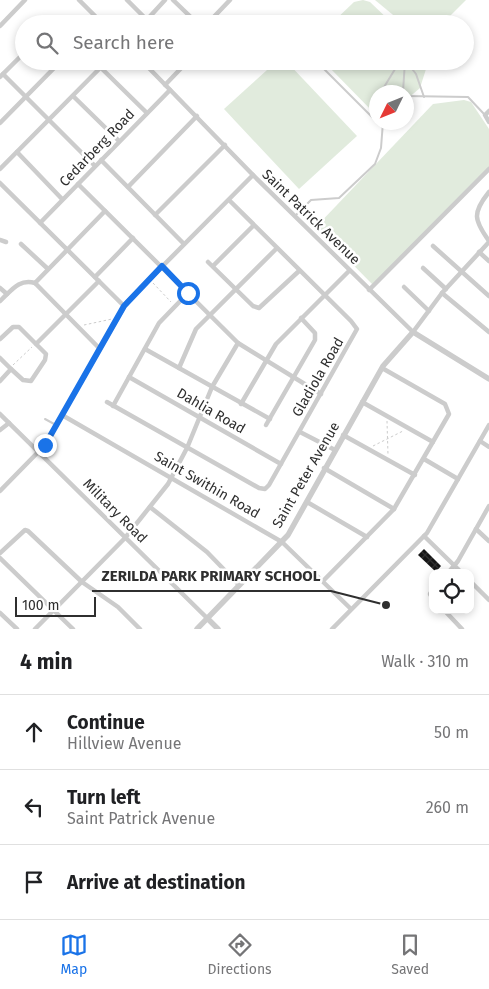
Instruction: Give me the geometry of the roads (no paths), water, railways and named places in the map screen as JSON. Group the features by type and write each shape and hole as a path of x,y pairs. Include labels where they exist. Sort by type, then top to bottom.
{"street":[{"path":"0,26 25,0"},
{"path":"79,0 94,15"},
{"path":"84,5 88,0"},
{"path":"127,0 139,15"},
{"path":"152,15 166,0"},
{"path":"173,0 189,15"},
{"path":"216,15 230,0"},
{"path":"15,62 2,75 26,96 96,166"},
{"path":"0,123 52,70"},
{"path":"0,169 98,70"},
{"path":"102,70 147,113"},
{"path":"151,70 253,175"},
{"path":"165,85 179,70"},
{"name":"Cedarberg Road","path":"40,222 170,90"},
{"path":"73,96 119,141"},
{"path":"489,111 484,115 489,122"},
{"path":"128,188 197,116"},
{"path":"155,215 225,145"},
{"path":"17,152 62,199"},
{"path":"101,160 184,244"},
{"path":"369,290 489,169"},
{"name":"Saint Patrick Avenue","path":"0,491 38,452 57,425 124,306 253,175 413,332 489,379"},
{"path":"0,183 124,306"},
{"path":"78,184 238,343 321,394"},
{"path":"413,332 460,271 489,242 476,222 478,207 489,192"},
{"name":"Gladiola Road","path":"187,448 262,489 269,485 356,329 228,200"},
{"path":"35,283 105,211"},
{"path":"213,266 253,226"},
{"path":"95,277 133,238"},
{"path":"0,240 6,242"},
{"path":"21,244 48,269"},
{"path":"432,246 489,296"},
{"path":"179,368 194,332 276,248"},
{"path":"479,252 489,262"},
{"path":"208,262 254,306 260,308 299,271"},
{"path":"423,268 446,288"},
{"path":"241,404 276,344 349,271"},
{"path":"0,301 22,281 35,283 99,348"},
{"path":"36,344 99,281"},
{"path":"404,287 429,311"},
{"path":"0,288 7,294"},
{"path":"113,406 160,323 188,293"},
{"path":"442,294 489,332"},
{"path":"266,425 315,338 313,330 301,318"},
{"path":"0,339 16,326 46,356 33,380 26,382 0,358"},
{"name":"Saint Peter Avenue","path":"197,629 282,542 299,519 324,468 382,368 413,332"},
{"path":"35,629 125,538 172,478 187,448 212,387 238,343"},
{"path":"145,349 270,419"},
{"path":"323,581 394,509 449,414 447,406 382,368"},
{"path":"0,381 11,369"},
{"name":"Dahlia Road","path":"129,377 281,464"},
{"path":"107,402 187,448"},
{"path":"362,402 433,442"},
{"name":"Military Road","path":"0,414 218,629"},
{"name":"Saint Swithin Road","path":"62,415 282,542 351,609"},
{"path":"0,430 8,422"},
{"path":"332,629 424,536 489,425"},
{"path":"300,432 335,450"},
{"path":"343,435 414,475"},
{"path":"480,441 489,447"},
{"path":"424,459 458,479"},
{"path":"324,468 394,509"},
{"path":"307,502 367,537"},
{"path":"452,569 489,506"},
{"path":"150,507 207,552 239,586"},
{"path":"476,529 489,542"},
{"path":"0,553 25,530 82,582 118,607 140,629"},
{"path":"424,536 458,569"},
{"path":"0,558 73,629"},
{"path":"474,585 489,600"},
{"path":"0,613 17,629"},
{"path":"448,614 462,629"}],"lane":[{"path":"325,70 369,112"},
{"path":"385,85 394,70"},
{"path":"404,85 405,70"},
{"path":"413,70 424,97"},
{"path":"414,96 468,97 484,115"},
{"path":"294,216 311,200 339,198 375,164 380,148 380,130"},
{"path":"46,419 57,425"}],"place":[{"name":"ZERILDA PARK PRIMARY SCHOOL","path":"386,605"}]}
